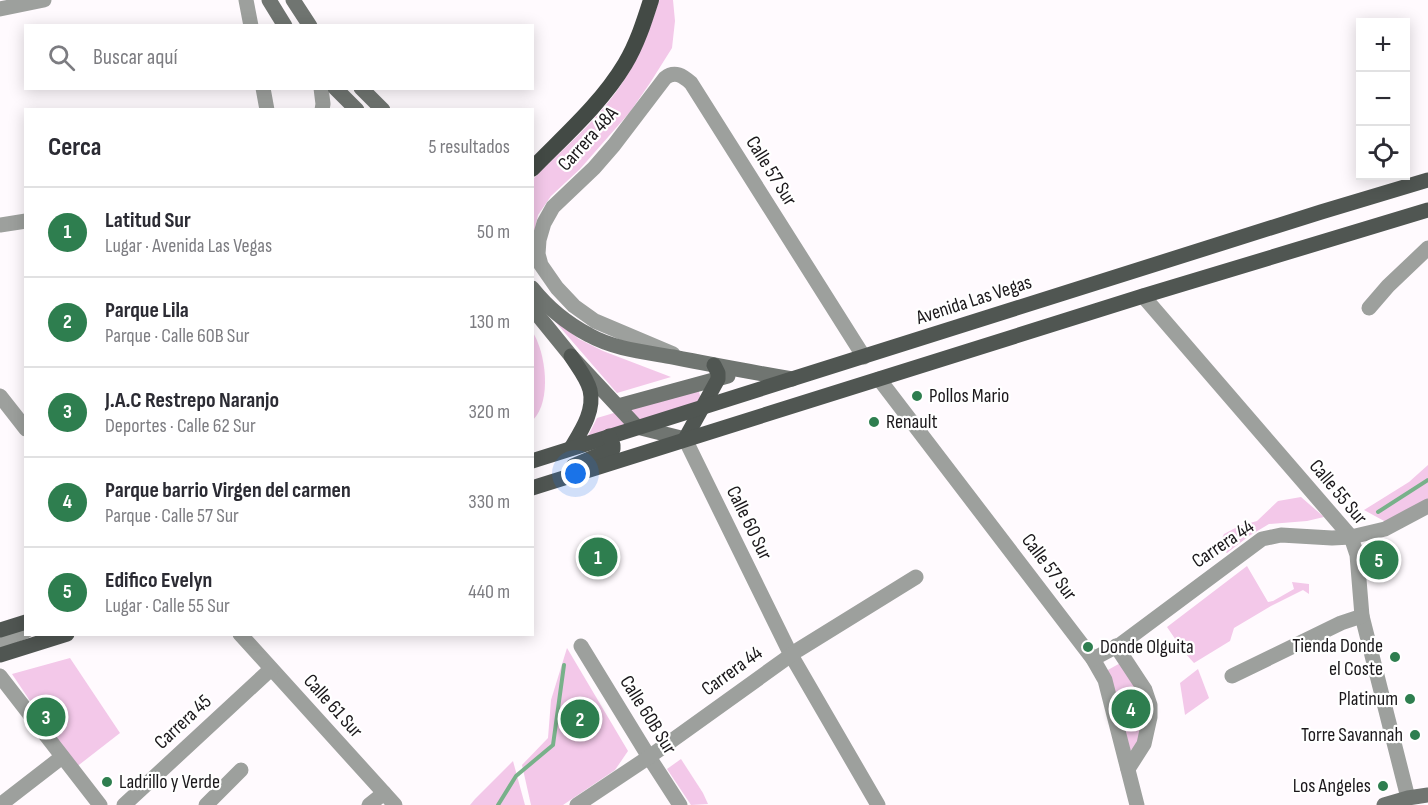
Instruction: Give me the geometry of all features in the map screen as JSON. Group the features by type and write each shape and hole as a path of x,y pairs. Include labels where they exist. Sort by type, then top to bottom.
{"highway":[{"path":"534,167 612,83 635,45 651,0"}],"main road":[{"path":"269,0 284,24"},
{"path":"293,0 309,24"},
{"path":"337,90 355,108"},
{"path":"363,90 381,108"},
{"name":"Avenida Las Vegas","path":"534,460 1310,215 1428,180"},
{"path":"536,487 1143,296 1428,210"},
{"path":"534,290 553,312 591,336 624,347 687,360 716,372"},
{"path":"534,310 571,356 637,427 685,440"},
{"path":"571,356 590,391 588,417 571,448"},
{"path":"618,406 716,372 747,371 792,379"},
{"path":"685,440 703,407 716,372"},
{"path":"536,487 578,464 611,450 613,447 609,436"},
{"path":"0,630 24,623"},
{"path":"0,656 61,636"},
{"path":"1384,805 1428,795"}],"street":[{"path":"0,9 44,0"},
{"path":"246,0 251,24"},
{"name":"Carrera 48A","path":"675,74 669,74 665,78 614,145 594,168 553,207 543,223 538,254 541,265 557,288 574,306 595,321 687,360"},
{"name":"Calle 57 Sur","path":"675,74 683,76 691,83 864,357"},
{"path":"263,90 267,108"},
{"path":"321,90 322,108"},
{"path":"0,225 24,221"},
{"path":"1369,308 1388,286 1428,248"},
{"name":"Calle 55 Sur","path":"1143,296 1351,537 1357,555 1362,616 1408,798"},
{"name":"Calle 57 Sur","path":"879,379 1093,659 1105,681 1137,805"},
{"path":"0,396 24,426"},
{"name":"Calle 60 Sur","path":"685,440 791,655 878,805"},
{"name":"Carrera 44","path":"1093,659 1116,646 1262,539 1281,534 1332,538 1351,537 1385,529 1428,506"},
{"name":"Carrera 44","path":"577,805 649,757 791,655 916,577"},
{"path":"1232,676 1341,623 1362,616"},
{"path":"0,641 24,633"},
{"name":"Calle 61 Sur","path":"242,636 395,805"},
{"name":"Calle 60B Sur","path":"581,646 680,805"},
{"path":"1116,646 1145,690 1150,705 1150,717 1144,744 1128,769"},
{"name":"Carrera 45","path":"124,805 271,669"},
{"path":"0,676 100,805"},
{"path":"0,805 62,757"},
{"path":"206,805 241,770"},
{"path":"369,805 384,793"}],"shaded area":[{"path":"659,0 673,0 675,21 672,48 630,112 580,169 551,196 538,215 534,233 534,178 607,104 630,71"},
{"path":"552,318 579,339 603,351 671,377 617,393"},
{"path":"534,335 541,351 545,376 543,401 534,419"},
{"path":"698,388 702,403 587,438 597,418"},
{"path":"1428,465 1428,502 1386,522 1364,510 1409,482"},
{"path":"1301,497 1324,517 1307,521 1269,524 1227,553 1218,546 1224,534 1239,526 1257,521 1278,501"},
{"path":"1247,566 1268,602 1294,589 1292,582 1309,584 1309,594 1303,590 1234,628 1230,641 1194,663 1167,627"},
{"path":"567,648 628,751 615,770 563,805 531,805 522,765 548,738 551,700"},
{"path":"70,658 120,733 75,768 12,674"},
{"path":"1124,661 1145,696 1141,741 1129,752 1106,671"},
{"path":"1198,669 1209,698 1185,715 1180,683"},
{"path":"681,759 708,804 691,805 667,769"},
{"path":"513,761 525,805 470,805 475,799"}],"waterway":[{"path":"1378,512 1428,480"},
{"path":"498,805 516,776 553,745 564,665"}],"place":[{"name":"Pollos Mario","path":"917,396"},
{"name":"Renault","path":"874,422"},
{"name":"Latitud Sur","path":"598,557"},
{"name":"Edifico Evelyn","path":"1379,560"},
{"name":"Donde Olguita","path":"1088,647"},
{"name":"Tienda Donde el Coste","path":"1395,657"},
{"name":"Platinum","path":"1410,699"},
{"name":"Parque barrio Virgen del carmen","path":"1131,709"},
{"name":"J.A.C Restrepo Naranjo","path":"46,717"},
{"name":"Parque Lila","path":"580,719"},
{"name":"Torre Savannah","path":"1415,735"},
{"name":"Ladrillo y Verde","path":"107,782"},
{"name":"Los Angeles","path":"1383,786"}]}
